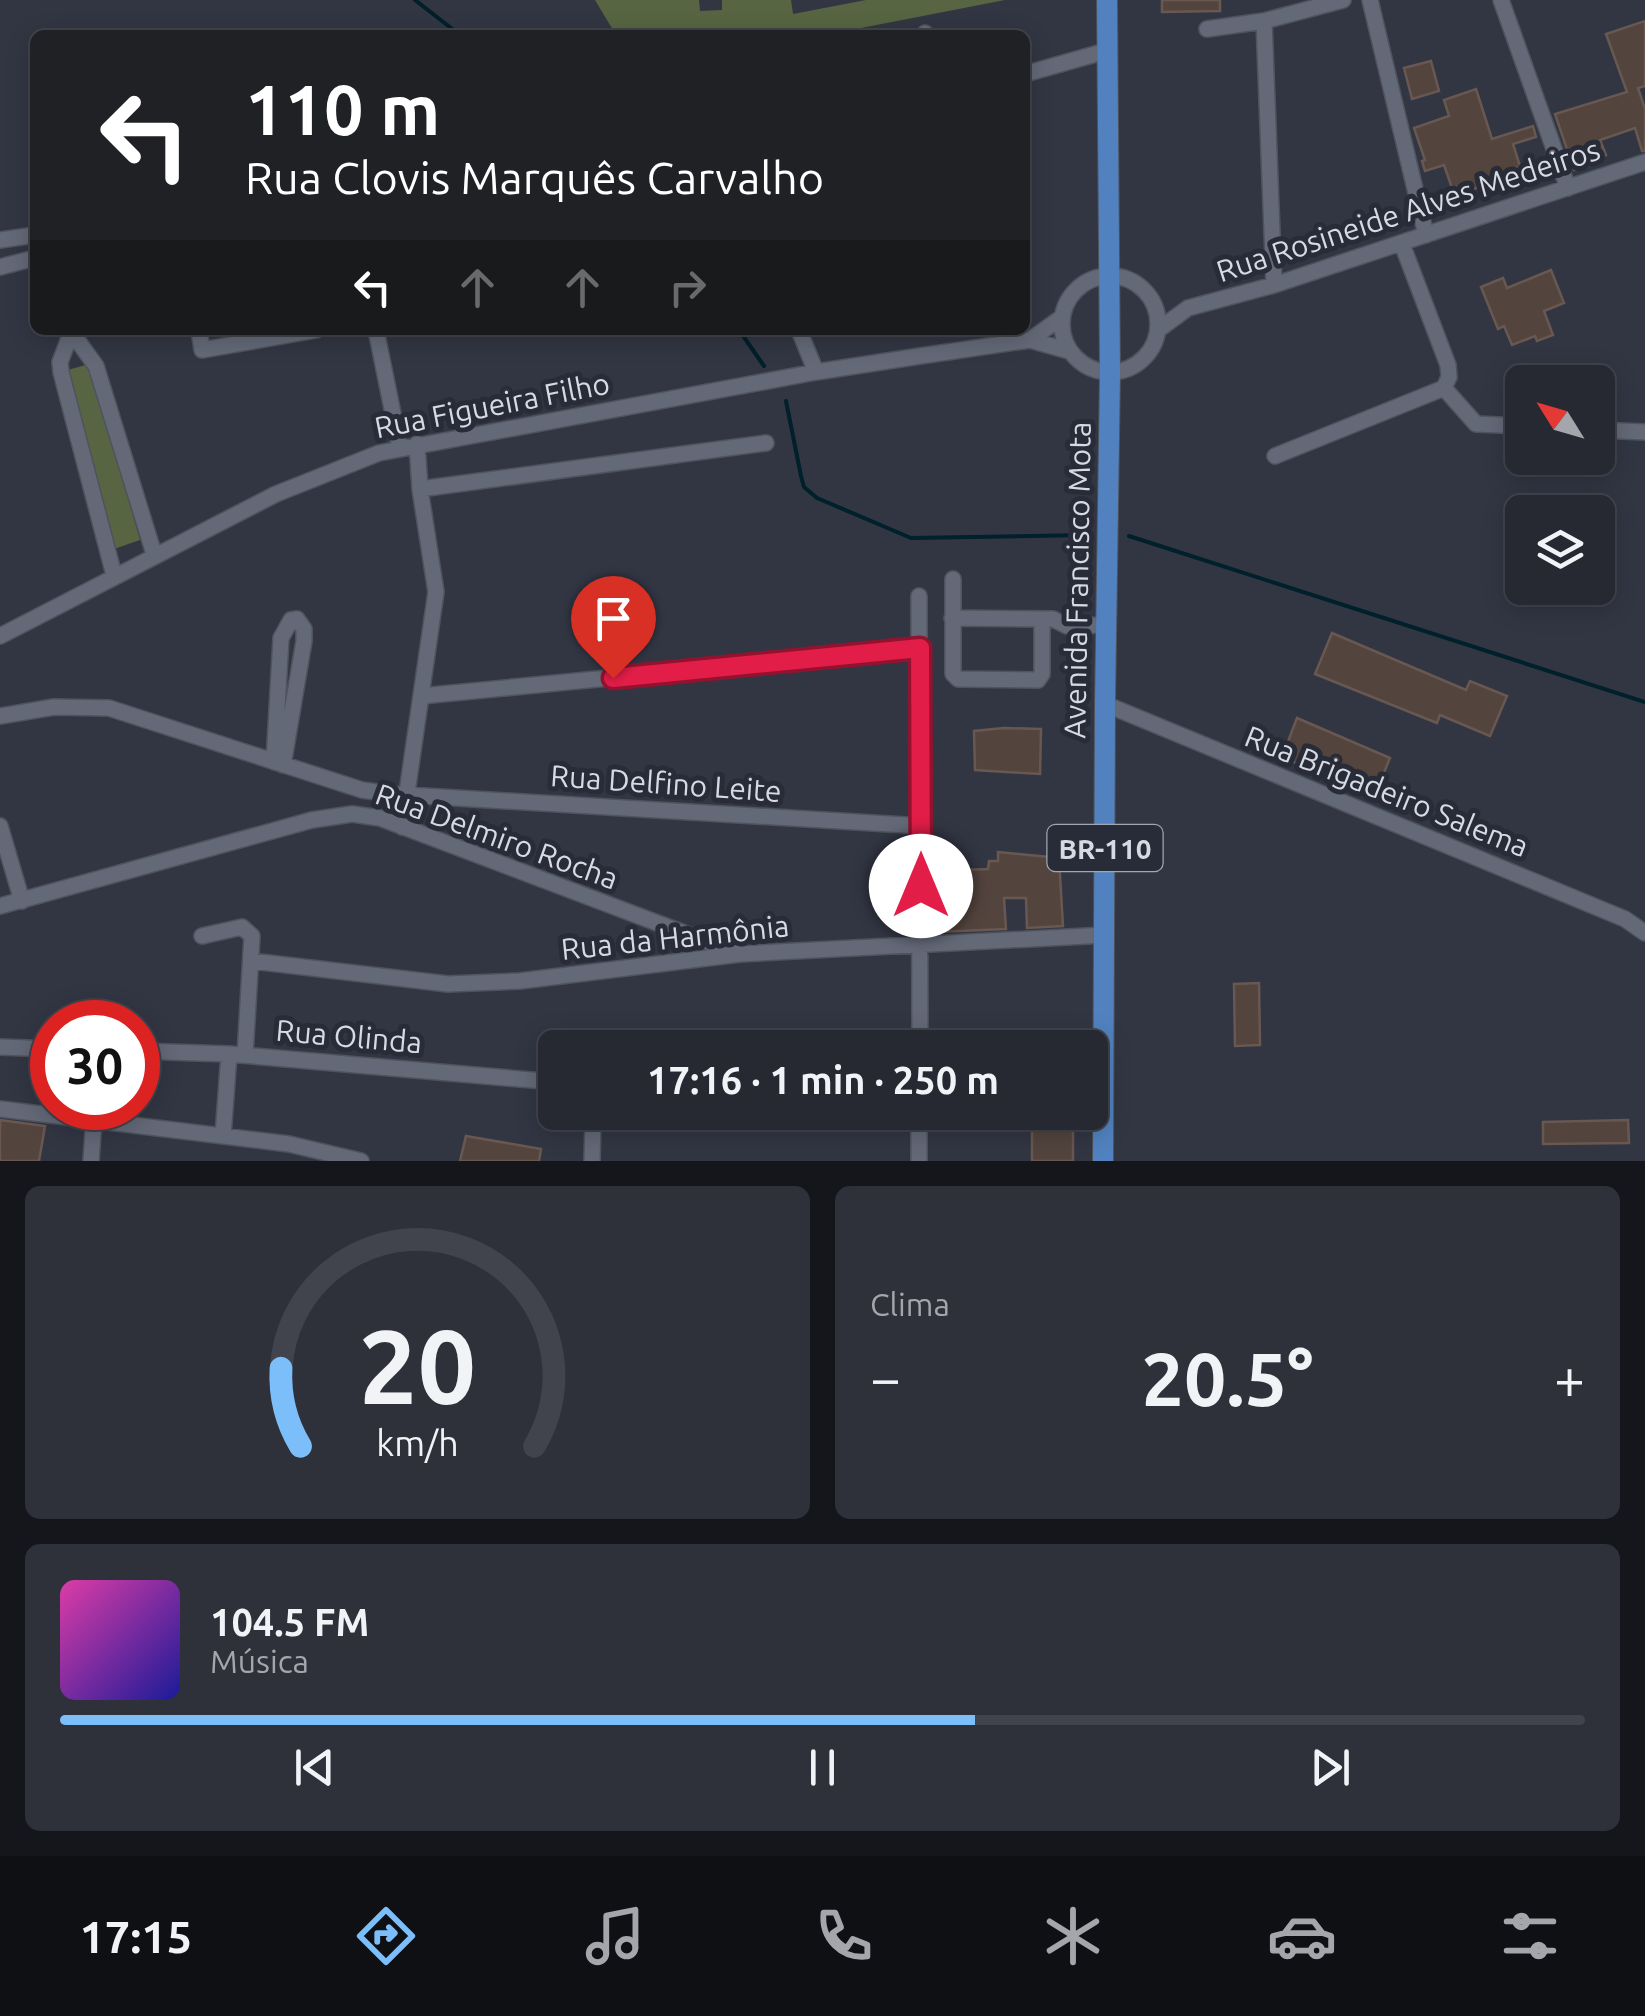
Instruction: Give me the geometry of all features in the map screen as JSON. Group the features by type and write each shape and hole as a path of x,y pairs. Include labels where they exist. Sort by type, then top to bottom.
{"main road":[{"name":"Avenida Francisco Mota","path":"1104,1161 1110,373 1106,0"}],"street":[{"path":"1207,28 1264,21 1343,0"},
{"path":"1370,0 1426,235"},
{"path":"1501,0 1568,188"},
{"path":"1264,21 1274,285"},
{"path":"1030,73 1106,51"},
{"name":"Rua Rosineide Alves Medeiros","path":"1110,373 1136,364 1154,343 1158,330 1188,308 1274,285 1645,162"},
{"path":"0,240 30,235"},
{"path":"1275,456 1444,388 1449,378 1448,364 1402,244"},
{"path":"0,266 30,259"},
{"name":"Rua Rosineide Alves Medeiros","path":"1108,276 1122,277 1160,300 1188,308"},
{"name":"Rua Figueira Filho","path":"1030,340 1062,317 1073,293 1095,278 1108,276"},
{"path":"1146,291 1158,316 1158,330"},
{"path":"1062,317 1061,329 1069,351"},
{"path":"70,335 60,362 61,372 114,575"},
{"path":"74,335 96,366 154,554"},
{"path":"200,335 202,350 288,335"},
{"path":"377,335 420,490 436,592 402,827"},
{"path":"801,335 816,372"},
{"path":"972,335 974,348"},
{"name":"Rua Figueira Filho","path":"0,636 276,494 408,446 816,372 1030,340 1069,351 1087,367 1110,373"},
{"path":"1444,388 1476,424 1505,425"},
{"path":"1615,431 1645,432"},
{"path":"420,490 766,444"},
{"path":"953,579 953,674 958,679 1038,680 1042,674 1042,620"},
{"path":"919,596 920,1030"},
{"path":"952,618 1053,619 1066,626 1106,625"},
{"path":"291,620 298,620 304,630 304,641 278,763 280,638 291,620"},
{"path":"1042,638 1053,638 1066,626"},
{"path":"421,696 920,648"},
{"name":"Rua Brigadeiro Salema","path":"1105,704 1625,919 1645,933"},
{"name":"Rua Delfino Leite","path":"0,716 54,708 109,708 362,790 922,826"},
{"name":"Rua Delmiro Rocha","path":"0,906 312,820 352,814 380,818 740,954"},
{"path":"0,826 22,901"},
{"path":"202,936 242,927 252,936 252,961 223,1136"},
{"name":"Rua da Harmônia","path":"252,961 448,984 520,981 740,954 1106,934"},
{"path":"0,1047 30,1048"},
{"name":"Rua Olinda","path":"160,1052 538,1081"},
{"path":"0,1109 30,1112"},
{"path":"160,1128 288,1144 360,1161"},
{"path":"92,1161 93,1130"},
{"path":"591,1130 592,1161"},
{"path":"919,1130 919,1161"},
{"path":"252,1141 252,1161"}],"green space":[{"path":"595,0 699,0 700,11 722,10 722,0 791,0 793,14 866,0 1005,0 851,30 613,30"},
{"path":"89,364 140,540 114,549 61,372"}],"building":[{"path":"1162,0 1220,0 1220,11 1162,12"},
{"path":"1645,21 1645,86 1638,88 1645,109 1645,151 1635,128 1600,140 1606,155 1594,160 1595,164 1574,170 1555,114 1627,92 1606,34"},
{"path":"1431,61 1439,91 1412,99 1404,68"},
{"path":"1476,89 1492,139 1533,126 1536,137 1513,144 1520,166 1516,168 1518,173 1506,177 1508,183 1484,192 1482,186 1463,193 1460,186 1452,188 1444,165 1425,171 1414,128 1449,116 1444,100"},
{"path":"1551,270 1564,303 1544,311 1553,335 1537,341 1535,336 1512,345 1504,326 1498,329 1481,287 1503,278 1507,288"},
{"path":"1332,633 1466,690 1470,681 1507,696 1490,736 1440,715 1437,723 1315,674"},
{"path":"1297,718 1390,758 1374,797 1282,757"},
{"path":"1041,729 1040,774 975,770 974,731"},
{"path":"998,852 1059,858 1063,926 1027,928 1026,898 1004,898 1006,929 938,932 934,871 988,869 989,861 998,861"},
{"path":"1259,983 1260,1045 1235,1046 1234,984"},
{"path":"0,1120 30,1124 30,1130 44,1130 39,1161 0,1161"},
{"path":"1628,1120 1629,1143 1543,1144 1543,1122"},
{"path":"1032,1130 1073,1130 1073,1161 1032,1161"},
{"path":"466,1136 541,1149 539,1161 460,1161"}],"waterway":[{"path":"415,0 454,30"},
{"path":"742,335 764,366"},
{"path":"786,401 804,487 817,498 911,538 1089,535"},
{"path":"1129,536 1645,702"}],"route":[{"path":"613,678 920,648 921,886"}]}
